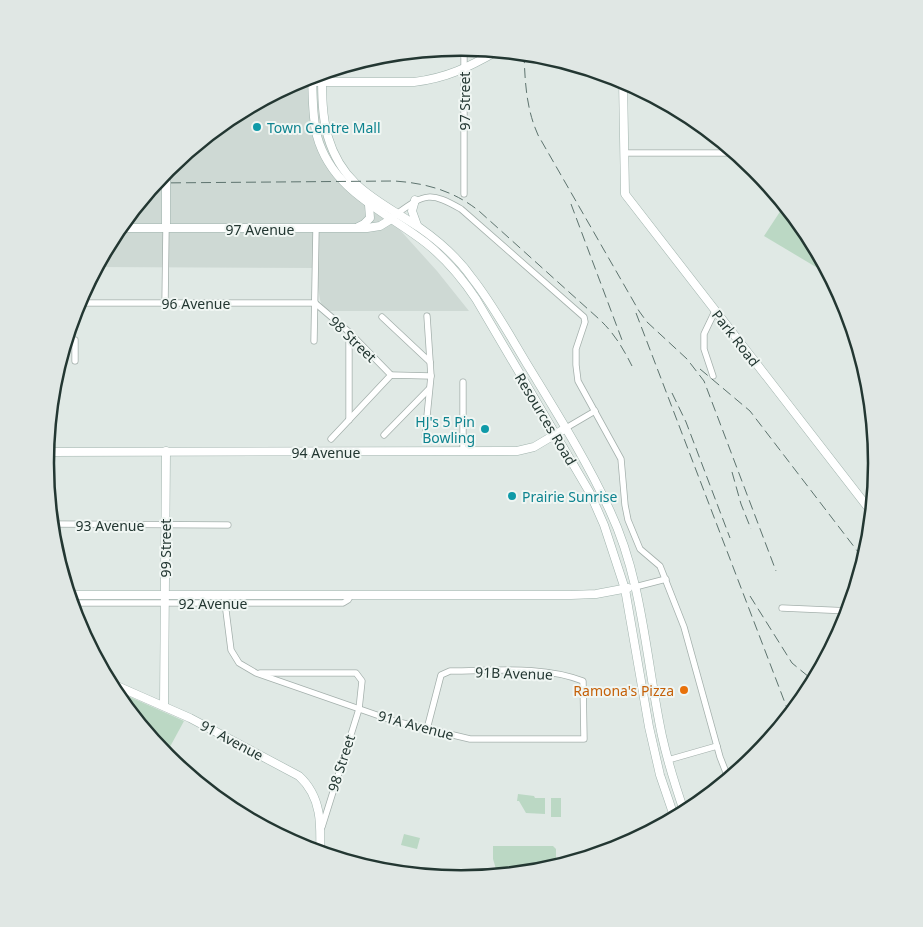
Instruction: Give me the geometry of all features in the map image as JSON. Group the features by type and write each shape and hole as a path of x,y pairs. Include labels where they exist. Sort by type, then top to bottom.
{"street":[{"name":"97 Street","path":"464,56 464,194"},
{"path":"322,82 414,82 443,77 464,70 486,57"},
{"name":"Resources Road","path":"322,82 324,117 328,135 342,166 364,192 418,226 450,252 473,279 566,428 610,511 624,548 635,586 662,734 683,806"},
{"name":"Resources Road","path":"312,84 314,118 321,146 328,162 342,181 369,205 427,244 445,260 461,279 476,300 590,493 625,589 649,727 660,775 673,812"},
{"name":"Park Road","path":"625,90 625,194 867,506"},
{"path":"624,154 726,154"},
{"path":"165,303 166,183"},
{"path":"398,213 415,200 423,197 435,197 461,209 584,317 585,322 576,349 576,373 580,385 621,459 628,520 638,546 643,552 658,562 666,579 689,640 717,746 727,773"},
{"path":"415,200 412,211 418,226"},
{"path":"356,228 370,218 369,205"},
{"name":"97 Avenue","path":"129,228 316,229 376,227 391,220 398,213"},
{"name":"98 Street","path":"314,341 316,229"},
{"name":"96 Avenue","path":"87,303 315,303"},
{"name":"98 Street","path":"315,303 349,332 391,375"},
{"path":"713,376 704,349 704,334 715,311"},
{"path":"425,436 431,376 427,316"},
{"path":"382,317 430,362"},
{"path":"349,332 349,420"},
{"path":"75,340 75,361"},
{"path":"331,439 391,375 431,376"},
{"path":"463,382 463,451"},
{"path":"384,435 429,389"},
{"name":"94 Avenue","path":"54,452 525,450 534,447 594,411"},
{"name":"99 Street","path":"164,705 166,451"},
{"name":"93 Avenue","path":"58,524 228,525"},
{"path":"635,586 666,579"},
{"name":"92 Avenue","path":"78,602 352,595 571,595 596,594 635,586"},
{"name":"92 Avenue","path":"75,595 165,599"},
{"name":"91A Avenue","path":"224,599 231,650 239,663 256,673 394,721 470,739 584,739"},
{"path":"782,608 842,611"},
{"name":"91B Avenue","path":"427,729 441,675 450,671 534,670 568,676 583,681 584,739"},
{"name":"98 Street","path":"256,673 356,673 362,682 359,709 327,806 321,830 320,846"},
{"name":"91 Avenue","path":"120,687 164,705 299,776 315,796 320,814 321,830"},
{"path":"668,760 717,746"}],"shaded area":[{"path":"323,80 327,135 354,181 343,181 391,220 437,271 469,311 324,311 320,300 315,268 104,267 138,215 173,175 193,157 235,124 258,110"}],"green space":[{"path":"781,210 801,237 820,269 764,236"},
{"path":"126,695 184,721 169,748"},
{"path":"518,794 545,798 545,814 526,813 519,801 517,801"},
{"path":"551,798 561,798 561,817 551,817"},
{"path":"404,834 420,838 417,849 401,845"},
{"path":"493,846 553,846 556,849 556,860 515,868 496,869 493,859"}],"railway":[{"path":"524,61 529,105 538,135 639,311 647,322 687,359 704,381 776,571"},
{"path":"166,183 394,181 428,186 450,193 479,211 599,319 618,341 632,366"},
{"path":"571,204 622,340"},
{"path":"636,313 787,709"},
{"path":"700,369 750,411 859,553"},
{"path":"672,393 686,422 730,538"},
{"path":"732,472 741,504 751,529"},
{"path":"750,596 792,663 809,677"}],"place":[{"name":"Town Centre Mall","path":"257,127"},
{"name":"HJ's 5 Pin Bowling","path":"485,429"},
{"name":"Prairie Sunrise","path":"512,496"},
{"name":"Ramona's Pizza","path":"684,690"}]}
